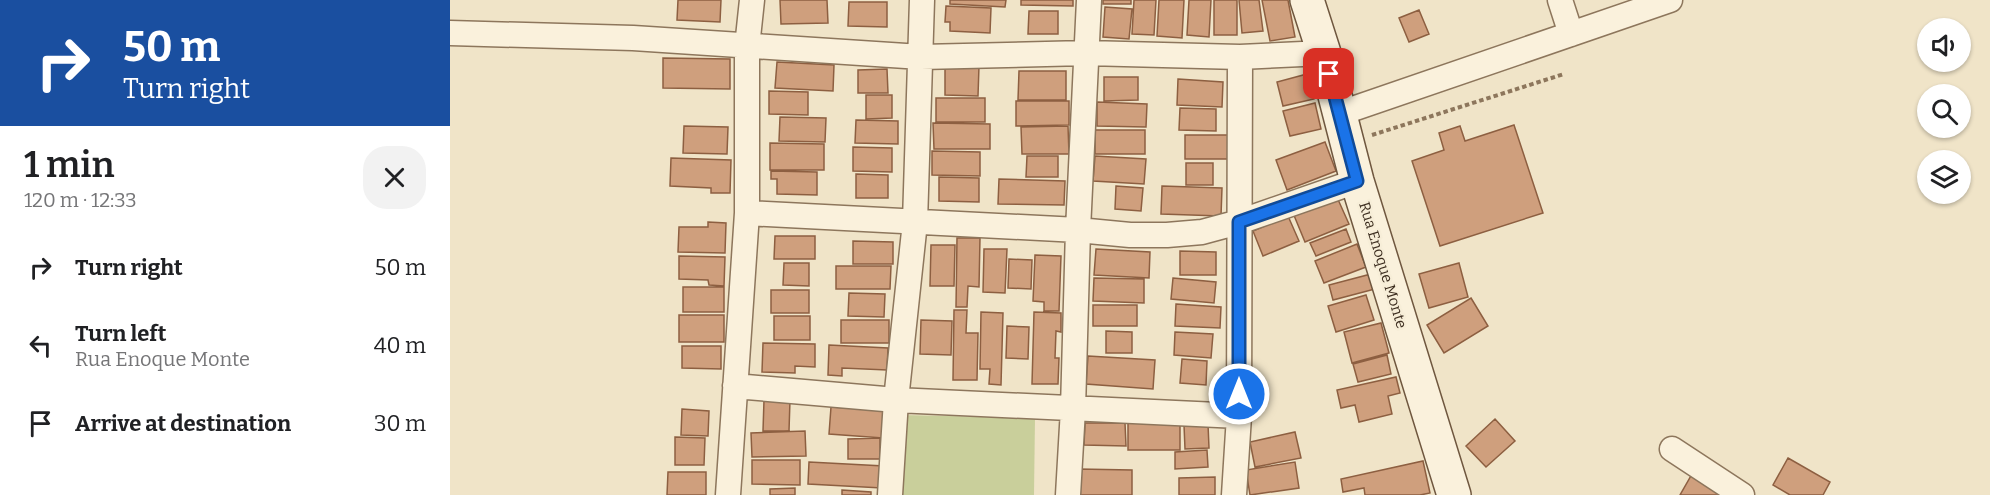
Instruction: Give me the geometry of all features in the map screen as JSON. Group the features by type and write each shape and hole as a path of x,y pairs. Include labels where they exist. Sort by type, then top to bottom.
{"main road":[{"name":"Rua Enoque Monte","path":"1307,0 1324,53 1357,181 1454,495"}],"street":[{"path":"728,495 747,213 747,47 752,0"},
{"path":"890,495 896,400 915,222 922,0"},
{"path":"1068,495 1089,0"},
{"path":"1560,0 1571,34"},
{"path":"1342,129 1571,34 1670,0"},
{"path":"450,33 633,38 921,57 1086,53 1240,57 1324,53"},
{"path":"1234,495 1239,416 1240,57"},
{"path":"747,213 1078,230 1130,236 1167,235 1202,232 1239,222 1357,181"},
{"path":"735,386 896,400 1239,416"},
{"path":"1672,449 1742,495"}],"path":[{"path":"1342,129 1564,74"}],"green space":[{"path":"900,415 1035,418 1034,495 898,495"}],"building":[{"path":"678,0 721,0 720,22 677,20"},
{"path":"780,0 827,0 828,23 781,24"},
{"path":"950,0 1006,0 1005,7 950,4"},
{"path":"1021,0 1073,0 1073,6 1021,5"},
{"path":"1103,0 1131,0 1131,4 1103,4"},
{"path":"1134,0 1156,0 1154,35 1132,34"},
{"path":"1159,0 1184,0 1182,38 1157,36"},
{"path":"1189,0 1211,0 1209,37 1187,35"},
{"path":"1214,0 1237,0 1237,35 1214,35"},
{"path":"1239,0 1259,0 1263,31 1242,33"},
{"path":"1262,0 1288,0 1295,37 1270,41"},
{"path":"849,2 887,2 887,27 848,26"},
{"path":"946,6 991,8 990,33 950,31 950,22 945,22"},
{"path":"1105,7 1132,9 1129,39 1103,37"},
{"path":"1419,10 1429,34 1409,42 1399,18"},
{"path":"1029,11 1058,11 1058,34 1028,34"},
{"path":"663,58 730,59 730,89 663,88"},
{"path":"777,62 834,65 833,91 775,88"},
{"path":"945,65 979,66 978,96 945,95"},
{"path":"887,69 888,93 858,93 858,70"},
{"path":"1019,71 1066,71 1066,100 1018,100"},
{"path":"1307,74 1314,99 1283,106 1277,82"},
{"path":"1104,77 1138,77 1138,100 1104,101"},
{"path":"1178,79 1223,82 1222,107 1177,105"},
{"path":"769,91 808,92 808,115 769,114"},
{"path":"866,95 892,95 892,118 866,119"},
{"path":"936,98 985,98 985,122 936,122"},
{"path":"1016,101 1069,101 1069,125 1016,126"},
{"path":"1097,102 1147,104 1146,127 1097,126"},
{"path":"1315,103 1321,129 1290,136 1283,111"},
{"path":"1180,108 1216,109 1216,131 1179,130"},
{"path":"780,117 826,118 825,142 779,141"},
{"path":"856,120 898,121 898,144 855,143"},
{"path":"933,123 990,124 990,149 934,149"},
{"path":"1514,125 1543,213 1440,246 1412,161 1444,150 1439,133 1460,126 1465,141"},
{"path":"684,126 728,127 727,154 683,153"},
{"path":"1068,126 1069,154 1022,154 1021,127"},
{"path":"1095,130 1145,130 1145,154 1095,154"},
{"path":"1185,135 1229,135 1229,159 1185,159"},
{"path":"1325,142 1336,171 1287,190 1276,160"},
{"path":"770,143 824,144 824,170 770,170"},
{"path":"853,147 892,148 892,172 853,171"},
{"path":"932,151 980,152 980,176 932,175"},
{"path":"1027,156 1058,156 1058,177 1026,177"},
{"path":"1095,156 1146,159 1144,184 1093,181"},
{"path":"671,158 731,160 730,193 711,193 711,188 670,186"},
{"path":"1186,163 1213,163 1213,185 1186,185"},
{"path":"771,171 817,172 817,195 777,194 777,179 771,179"},
{"path":"856,174 888,175 888,198 856,198"},
{"path":"939,177 979,178 979,202 939,201"},
{"path":"999,179 1065,181 1064,205 998,204"},
{"path":"1116,186 1143,188 1141,211 1115,209"},
{"path":"1162,186 1222,188 1221,216 1161,214"},
{"path":"1336,195 1349,224 1305,242 1293,213"},
{"path":"1288,216 1299,241 1263,256 1253,231"},
{"path":"708,222 726,223 725,253 678,252 679,227 708,227"},
{"path":"1346,229 1351,242 1316,256 1310,243"},
{"path":"775,236 815,236 815,259 774,259"},
{"path":"957,238 980,238 979,287 968,286 967,307 956,307"},
{"path":"853,241 893,242 893,264 853,264"},
{"path":"1357,244 1366,267 1324,283 1315,261"},
{"path":"931,245 955,245 954,286 930,286"},
{"path":"984,249 1007,249 1005,293 983,292"},
{"path":"1096,249 1150,252 1149,278 1094,275"},
{"path":"1180,251 1216,252 1216,275 1180,275"},
{"path":"1035,255 1061,256 1059,311 1044,311 1044,302 1033,301"},
{"path":"679,256 725,257 724,286 709,285 708,280 679,279"},
{"path":"1009,259 1032,260 1031,289 1008,288"},
{"path":"784,263 809,263 809,286 783,285"},
{"path":"1459,263 1468,297 1429,308 1419,274"},
{"path":"836,266 891,266 890,289 836,289"},
{"path":"1371,274 1375,289 1333,300 1329,285"},
{"path":"1094,278 1144,279 1144,303 1093,301"},
{"path":"1173,278 1216,282 1214,303 1171,299"},
{"path":"683,287 724,287 724,312 683,312"},
{"path":"771,290 809,290 809,313 771,313"},
{"path":"849,293 885,294 884,317 848,316"},
{"path":"1366,295 1374,320 1336,332 1328,306"},
{"path":"1471,298 1488,326 1444,353 1427,325"},
{"path":"1176,304 1221,307 1220,328 1175,326"},
{"path":"1093,305 1137,305 1137,326 1093,326"},
{"path":"954,310 967,310 966,333 978,333 977,380 953,380"},
{"path":"981,312 1003,313 1001,385 989,384 990,369 980,369"},
{"path":"1034,312 1061,313 1061,332 1056,331 1055,358 1059,358 1058,384 1032,384"},
{"path":"679,315 724,315 724,342 679,342"},
{"path":"774,316 810,316 810,340 774,340"},
{"path":"841,320 889,320 889,343 841,343"},
{"path":"921,320 952,321 951,355 920,354"},
{"path":"1381,323 1389,353 1352,363 1344,332"},
{"path":"1007,326 1029,327 1028,359 1006,358"},
{"path":"1106,331 1132,332 1132,353 1106,353"},
{"path":"1175,332 1213,334 1211,358 1174,355"},
{"path":"763,343 815,344 815,367 795,366 795,373 762,372"},
{"path":"829,345 888,348 887,370 842,368 842,376 828,375"},
{"path":"682,346 721,346 721,369 682,368"},
{"path":"1387,355 1391,374 1358,382 1353,364"},
{"path":"1088,356 1155,360 1153,389 1086,384"},
{"path":"1182,359 1207,361 1206,385 1180,383"},
{"path":"1396,377 1400,393 1388,396 1392,414 1359,422 1355,405 1341,408 1337,390"},
{"path":"764,400 790,400 789,431 763,431"},
{"path":"831,407 885,410 883,438 829,434"},
{"path":"682,409 709,411 708,436 681,435"},
{"path":"1180,417 1180,450 1128,450 1128,418"},
{"path":"1495,419 1515,441 1486,467 1466,446"},
{"path":"1085,423 1125,423 1126,446 1084,445"},
{"path":"1208,424 1209,448 1185,449 1184,425"},
{"path":"805,431 806,456 752,457 751,433"},
{"path":"1295,432 1301,458 1255,467 1250,442"},
{"path":"675,437 705,438 704,465 675,465"},
{"path":"880,438 880,459 848,459 848,439"},
{"path":"1207,450 1208,467 1175,469 1175,452"},
{"path":"1788,458 1830,482 1823,495 1790,495 1773,485"},
{"path":"752,460 800,460 800,485 752,484"},
{"path":"1423,461 1430,493 1365,495 1364,488 1343,492 1341,479"},
{"path":"809,462 884,466 882,488 808,484"},
{"path":"1295,462 1299,488 1250,495 1246,470"},
{"path":"1078,469 1132,470 1132,495 1078,495"},
{"path":"668,472 706,472 706,495 667,495"},
{"path":"1692,474 1730,495 1680,495"},
{"path":"1215,477 1215,495 1179,495 1179,478"},
{"path":"795,488 795,495 770,495 770,489"},
{"path":"842,490 871,492 871,495 842,495"}],"route":[{"path":"1239,394 1239,222 1357,181 1329,74"}]}
